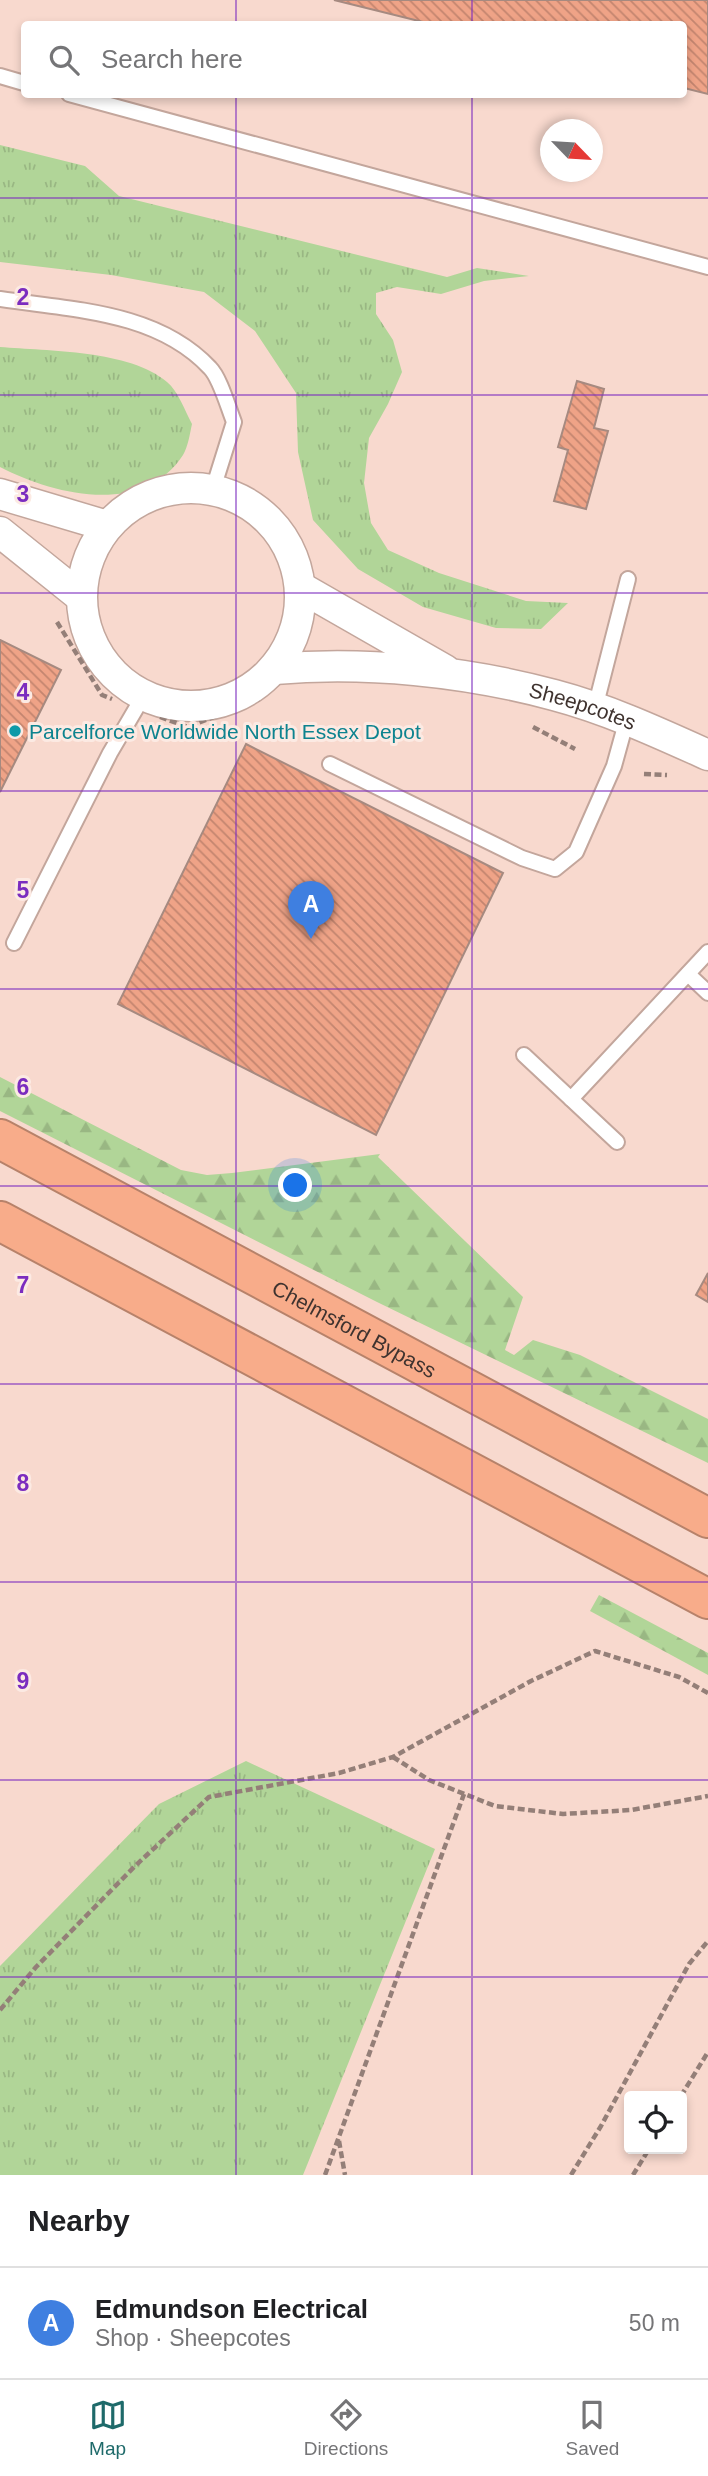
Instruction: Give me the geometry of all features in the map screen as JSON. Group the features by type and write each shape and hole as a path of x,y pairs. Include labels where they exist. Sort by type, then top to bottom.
{"highway":[{"name":"Chelmsford Bypass","path":"0,1139 708,1518"},
{"path":"0,1221 708,1599"}],"street":[{"path":"184,488 213,489 245,502 272,524 291,553 300,587 299,612 287,653 274,669 244,693 209,705 171,705 144,695 113,675 96,652 85,625 81,597 88,559 107,526 129,507 155,494 184,488"},
{"path":"0,494 107,526"},
{"path":"0,532 81,597"},
{"name":"Sheepcotes","path":"300,587 451,673"},
{"name":"Sheepcotes","path":"274,669 313,666 451,673 553,695 595,708 627,719 708,755"}],"lane":[{"path":"0,76 21,82"},
{"path":"84,98 708,267"},
{"path":"0,299 116,316 170,335 212,369 234,422 213,489"},
{"path":"595,708 628,579"},
{"path":"14,943 110,753 144,695"},
{"path":"330,764 522,858 555,869 576,852 614,766 627,719"},
{"path":"570,1099 708,951"},
{"path":"688,974 708,993"},
{"path":"524,1055 617,1142"}],"path":[{"path":"52,615 102,695"},
{"path":"526,723 575,749"},
{"path":"0,2010 36,1967 134,1867 209,1797 339,1773 393,1757 531,1681 595,1651 679,1677 708,1693"},
{"path":"393,1757 429,1780 495,1806 563,1814 631,1810 708,1796"},
{"path":"326,2175 464,1794"},
{"path":"571,2175 608,2115 689,1964 708,1941"},
{"path":"684,2091 708,2052"},
{"path":"339,2138 345,2175"},
{"path":"633,2175 646,2154"}],"green space":[{"path":"0,145 85,166 119,196 447,277 477,268 529,276 484,281 441,294 397,287 376,293 376,314 393,340 402,372 369,438 364,483 371,523 388,550 439,573 526,601 568,603 541,629 496,628 423,607 358,569 313,520 298,452 296,393 255,331 204,292 111,275 0,262"},
{"path":"0,347 88,354 111,358 151,371 171,386 192,424 183,455 166,474 145,487 122,493 97,495 46,486 0,467"},
{"path":"0,1077 181,1170 207,1175 232,1173 380,1154 378,1157 523,1297 505,1350 514,1355 533,1340 580,1355 708,1419 708,1463 377,1302 0,1111"},
{"path":"599,1595 708,1653 708,1675 590,1611"},
{"path":"246,1761 435,1849 303,2175 0,2175 0,1966 159,1804"}],"building":[{"path":"334,0 708,0 708,94 687,89 687,21 419,21"},
{"path":"577,381 604,389 594,428 608,431 586,509 554,501 568,450 558,447"},
{"name":"Parcelforce Worldwide North Essex Depot","path":"0,640 61,670 0,792"},
{"path":"246,744 503,873 376,1135 118,1004"},
{"path":"708,1273 708,1302 696,1295"}],"place":[{"name":"Parcelforce Worldwide North Essex Depot","path":"15,731"},
{"name":"Edmundson Electrical","path":"311,939"}]}
